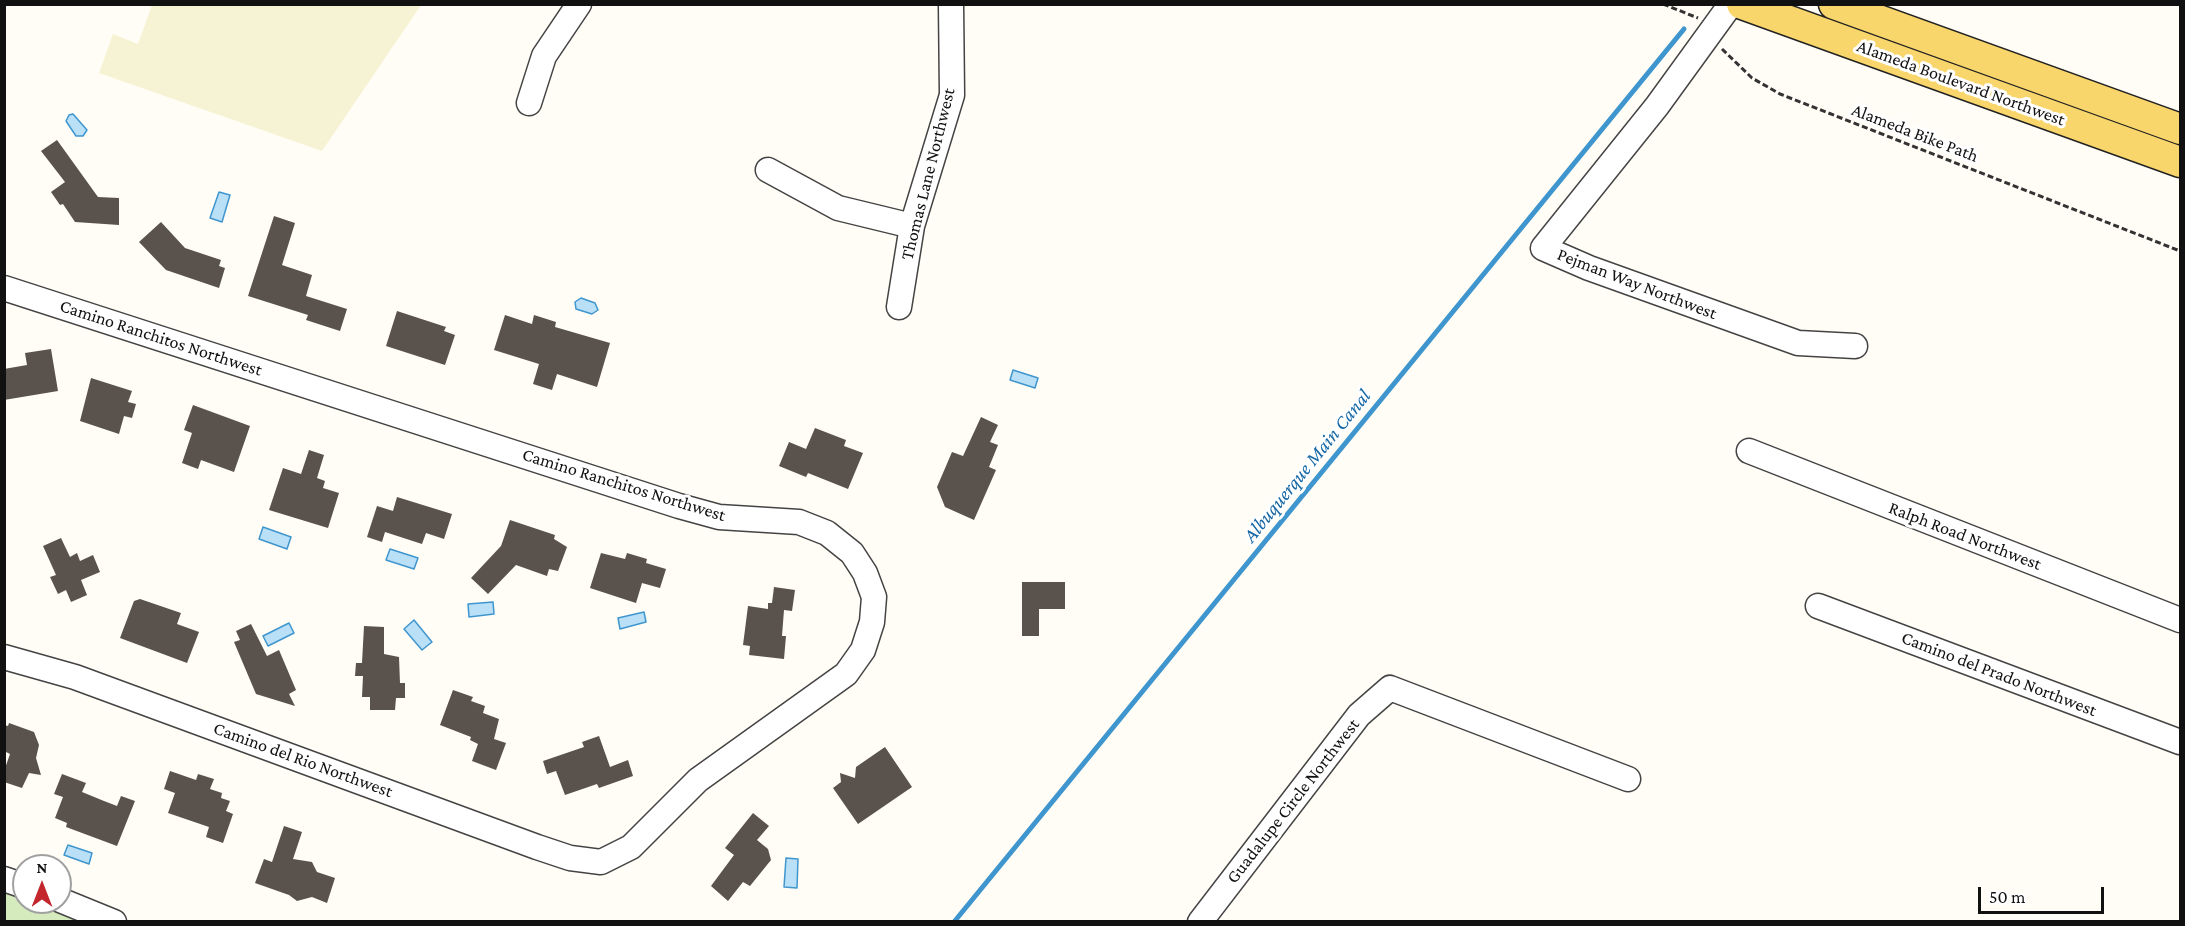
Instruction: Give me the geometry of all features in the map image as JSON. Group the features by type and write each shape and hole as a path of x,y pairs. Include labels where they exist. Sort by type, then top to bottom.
{"main road":[{"name":"Alameda Boulevard Northwest","path":"1742,4 2181,162"},
{"name":"Alameda Boulevard Northwest","path":"1834,4 2181,129"}],"street":[{"path":"529,103 544,56 579,4"},
{"name":"Thomas Lane Northwest","path":"898,307 912,226 952,95 951,4"},
{"name":"Pejman Way Northwest","path":"1731,4 1657,106 1543,248 1589,268 1798,343 1855,346"},
{"path":"768,170 838,208 912,226"},
{"name":"Camino Ranchitos Northwest","path":"4,288 679,506 719,517 799,522 827,533 852,553 865,573 874,597 872,622 863,650 846,674 698,780 631,847 601,862"},
{"name":"Ralph Road Northwest","path":"1749,451 2181,620"},
{"name":"Camino del Prado Northwest","path":"1818,606 2181,742"},
{"name":"Camino del Rio Northwest","path":"4,657 75,677 570,858 601,862"},
{"name":"Guadalupe Circle Northwest","path":"1200,921 1359,715 1390,688 1628,779"},
{"path":"72,905 114,921"}],"path":[{"path":"1555,4 1602,4"},
{"name":"Alameda Bike Path","path":"1663,4 1692,14 1703,22 1731,60 1752,78 1780,94 2181,251"}],"shaded area":[{"path":"152,4 421,5 322,151 99,73 113,34 138,44"}],"green space":[{"path":"4,885 12,888 12,914 72,914 72,912 95,921 5,921"}],"water":[{"path":"73,114 87,130 83,136 76,136 66,121 69,115"},
{"path":"219,192 230,195 222,222 210,218"},
{"path":"581,298 595,303 598,310 592,314 576,309 575,302"},
{"path":"1013,370 1038,378 1035,388 1010,380"},
{"path":"263,527 291,537 287,549 259,539"},
{"path":"390,549 418,558 414,569 386,560"},
{"path":"493,602 494,614 469,617 468,604"},
{"path":"644,612 646,622 620,629 618,618"},
{"path":"414,620 432,642 422,650 404,629"},
{"path":"289,623 294,633 268,646 263,636"},
{"path":"68,845 92,853 89,864 72,858 72,854 64,854"},
{"path":"786,858 798,859 797,888 784,887"}],"building":[{"path":"57,140 98,197 119,198 119,225 75,222 63,204 60,205 51,192 65,182 41,151"},
{"path":"274,216 295,223 282,265 312,275 306,296 347,309 340,331 306,320 308,315 248,296"},
{"path":"161,222 185,248 221,260 219,266 225,268 219,288 166,270 139,242"},
{"path":"397,311 446,327 444,331 455,335 445,365 386,346"},
{"path":"505,315 532,324 534,315 556,322 555,327 610,343 597,387 557,374 552,390 533,384 539,364 494,350"},
{"path":"51,349 58,391 4,400 4,369 27,365 25,353"},
{"path":"91,378 132,391 128,402 136,404 132,418 124,416 119,434 80,421"},
{"path":"193,405 250,426 234,472 201,460 198,469 182,463 192,433 184,430"},
{"path":"981,417 998,425 990,442 998,445 989,467 996,470 974,520 945,507 937,487 952,452 963,456"},
{"path":"815,428 846,440 844,446 863,453 848,489 808,473 806,477 779,466 789,442 806,449"},
{"path":"309,450 324,455 317,478 325,481 323,488 339,493 328,528 269,510 283,468 301,474"},
{"path":"397,497 452,514 444,539 426,533 422,544 385,532 382,542 367,537 377,506 393,511"},
{"path":"510,520 555,535 554,539 567,547 558,571 549,569 547,576 516,565 488,594 471,578 501,546"},
{"path":"61,538 70,557 77,553 80,561 93,555 100,572 81,580 87,595 71,602 66,590 58,594 50,577 56,575 43,546"},
{"path":"601,553 625,559 627,553 647,559 646,563 666,569 660,588 642,583 636,603 590,588"},
{"path":"1022,582 1065,582 1065,609 1039,609 1039,636 1022,636"},
{"path":"774,587 795,590 792,611 784,610 782,636 786,636 784,659 749,655 750,646 743,645 748,606 768,609 768,603 772,603"},
{"path":"140,599 181,613 177,624 199,632 187,663 120,638 134,601"},
{"path":"251,624 267,656 279,650 296,690 289,694 295,706 256,694 234,642 240,640 236,631"},
{"path":"364,626 384,627 384,654 399,657 400,683 405,683 405,698 396,698 395,710 370,710 370,697 362,697 363,676 355,676 356,663 362,663"},
{"path":"453,690 473,697 471,701 485,706 483,713 499,719 494,739 506,743 496,770 472,761 478,744 470,740 471,737 440,725"},
{"path":"9,723 34,732 39,745 36,758 41,775 29,773 22,788 4,782 4,771 10,754 4,751 4,725 8,726"},
{"path":"599,736 610,767 628,760 633,776 599,788 597,784 565,795 556,771 547,774 543,761 584,747 582,742"},
{"path":"885,747 912,787 858,824 833,788 841,782 840,773 855,778 856,767"},
{"path":"170,771 196,780 198,774 214,779 210,789 222,793 221,798 230,801 226,811 233,814 223,843 206,837 209,827 168,813 175,793 164,789"},
{"path":"62,774 86,783 82,792 117,806 121,796 135,801 117,846 66,827 67,823 55,818 63,797 54,794"},
{"path":"753,813 769,826 757,840 768,849 771,860 750,886 743,882 728,901 711,886 734,855 725,848"},
{"path":"284,826 302,832 293,859 312,862 317,872 335,878 327,903 312,897 297,901 289,895 255,883 264,859 272,862"}],"waterway":[{"name":"Albuquerque Main Canal","path":"954,922 1684,29"}]}
